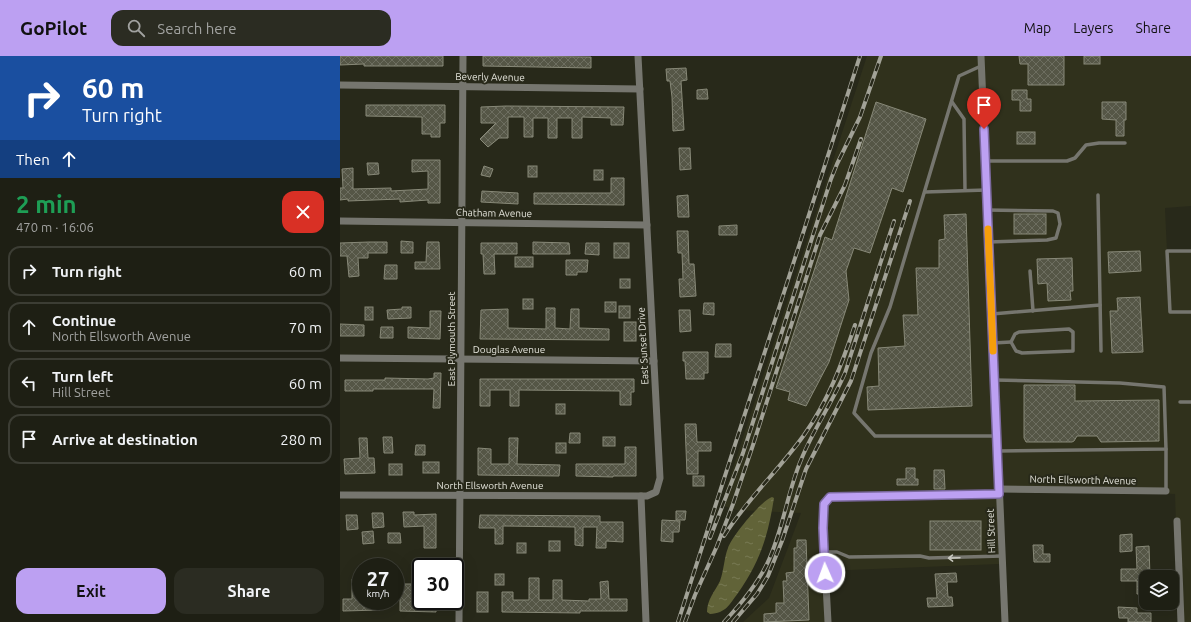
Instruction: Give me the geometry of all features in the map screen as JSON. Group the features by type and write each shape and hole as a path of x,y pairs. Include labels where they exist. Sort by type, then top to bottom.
{"street":[{"name":"East Plymouth Street","path":"458,622 463,56"},
{"name":"East Sunset Drive","path":"638,56 660,478 656,492 647,496 641,496"},
{"name":"Hill Street","path":"981,56 1005,622"},
{"name":"Beverly Avenue","path":"340,85 640,89"},
{"name":"Chatham Avenue","path":"340,221 647,225"},
{"name":"Douglas Avenue","path":"340,358 654,361"},
{"name":"North Ellsworth Avenue","path":"824,552 824,504 830,497 999,491 1166,491"},
{"name":"North Ellsworth Avenue","path":"340,495 641,496"},
{"path":"641,496 646,622"},
{"path":"1177,521 1181,622"},
{"path":"824,552 828,622"}],"lane":[{"path":"981,66 960,76 890,306 871,353 854,413 876,436 997,436"},
{"path":"952,102 964,119 965,190"},
{"path":"985,161 1068,161 1075,158 1086,145 1100,143 1125,144"},
{"path":"925,192 986,190"},
{"path":"1098,196 1101,351"},
{"path":"987,210 1053,211 1058,213 1060,224 1056,238 1047,240 989,242"},
{"path":"1191,251 1167,251 1170,312 1191,312"},
{"path":"1030,271 1033,311"},
{"path":"992,314 1100,306"},
{"path":"1069,329 1073,332 1074,348 1073,351 1022,353 1016,351 1011,342 1015,334 1019,332 1069,329"},
{"path":"993,343 1011,342"},
{"path":"995,380 1120,383 1164,387 1166,491"},
{"path":"1180,402 1191,402"},
{"path":"998,451 1166,449"},
{"path":"824,552 837,552 849,558 1002,556"}],"shaded area":[{"path":"867,56 1191,56 1191,206 1165,208 1167,252 1191,252 1191,622 1179,622 1179,570 1177,570 1175,494 996,487 999,564 824,571 825,622 743,622 769,598 801,513 736,510 721,505"}],"water":[{"path":"772,497 774,498 766,537 746,582 727,608 720,612 710,614 707,612 708,604 720,581 727,552 731,543 754,512"}],"building":[{"path":"340,56 443,56 443,66 364,66 364,64 340,65"},
{"path":"483,56 591,57 591,68 483,66"},
{"path":"1019,56 1064,56 1064,85 1028,85 1028,64 1020,64"},
{"path":"1084,56 1100,56 1100,64 1084,64"},
{"path":"686,68 687,80 681,81 684,130 673,131 672,97 670,81 667,81 666,69"},
{"path":"707,89 708,99 697,99 697,90"},
{"path":"1012,90 1027,90 1027,99 1031,99 1031,111 1020,111 1020,100 1012,100"},
{"path":"876,102 926,119 903,192 892,188 870,253 854,248 846,271 849,300 829,362 806,406 788,400 790,392 776,388 825,237 832,240"},
{"path":"1102,102 1126,102 1124,136 1116,136 1116,120 1102,119"},
{"path":"366,105 445,105 445,123 440,123 440,137 431,137 431,134 422,134 422,117 366,116"},
{"path":"481,107 624,107 623,125 611,125 611,118 582,117 582,138 572,138 572,118 557,118 557,138 548,138 548,118 533,118 533,137 524,137 524,117 508,117 508,138 499,138 488,147 480,139 496,123 481,123"},
{"path":"1017,132 1035,132 1035,144 1017,144"},
{"path":"679,148 690,148 691,169 680,170"},
{"path":"412,160 440,160 440,203 428,203 428,200 400,202 400,199 340,200 340,188 343,188 342,169 353,168 353,189 391,188 391,191 428,189 428,171 412,172"},
{"path":"367,163 378,163 379,174 368,175"},
{"path":"484,166 493,169 490,177 481,175"},
{"path":"528,166 537,166 537,177 528,177"},
{"path":"594,170 603,170 603,180 594,180"},
{"path":"611,178 624,178 624,205 534,204 534,193 611,193"},
{"path":"482,191 518,193 518,204 481,202"},
{"path":"688,195 689,217 678,217 677,196"},
{"path":"966,214 972,406 868,410 867,387 879,386 878,348 905,346 903,315 918,315 916,268 939,268 939,240 945,239 944,215"},
{"path":"1014,214 1046,214 1046,234 1014,234"},
{"path":"737,225 737,235 719,235 719,226"},
{"path":"677,231 688,231 689,264 694,264 696,296 680,297 679,279 683,279 682,253 678,253"},
{"path":"401,241 413,242 413,253 401,253"},
{"path":"387,242 387,253 368,253 368,258 358,258 359,276 349,277 347,256 340,256 340,243"},
{"path":"427,242 439,242 440,269 415,269 415,262 426,262"},
{"path":"533,242 569,243 570,254 533,254"},
{"path":"481,243 517,243 517,254 494,254 495,274 484,274"},
{"path":"586,243 599,243 599,255 585,254"},
{"path":"614,243 629,243 629,258 614,258"},
{"path":"1140,251 1141,271 1109,273 1108,252"},
{"path":"515,257 533,257 533,267 515,267"},
{"path":"1072,258 1073,291 1070,291 1071,300 1048,301 1047,283 1038,284 1037,259"},
{"path":"566,260 588,260 587,272 577,272 577,275 566,275"},
{"path":"385,265 397,265 397,279 384,279"},
{"path":"620,279 630,279 630,288 620,288"},
{"path":"1140,297 1143,352 1112,353 1110,311 1118,311 1117,298"},
{"path":"523,299 533,299 533,309 523,309"},
{"path":"605,302 616,302 616,312 605,312"},
{"path":"704,303 714,303 714,315 703,314"},
{"path":"619,306 630,306 630,318 619,318"},
{"path":"365,307 373,307 373,320 365,320"},
{"path":"402,307 411,307 411,318 388,319 387,310 402,309"},
{"path":"546,308 555,308 555,328 570,329 571,309 579,309 579,328 609,329 609,340 480,339 481,310 508,309 508,328 546,329"},
{"path":"679,310 690,310 691,331 680,332"},
{"path":"430,311 441,311 440,339 408,338 408,327 430,328"},
{"path":"624,322 636,322 636,341 624,341"},
{"path":"340,324 364,325 364,336 340,336"},
{"path":"381,327 393,327 393,338 380,338"},
{"path":"716,344 731,344 731,357 715,357"},
{"path":"683,352 708,352 708,373 704,373 704,379 686,379"},
{"path":"434,373 441,373 440,408 433,408 434,389 373,389 373,391 345,391 345,380 385,380 385,378 428,379 434,378"},
{"path":"480,379 634,379 634,392 631,392 631,405 620,405 620,391 519,390 519,406 510,406 510,390 490,390 490,406 480,406"},
{"path":"1024,385 1075,385 1075,401 1159,400 1159,441 1101,442 1097,436 1077,436 1072,442 1026,442 1024,438"},
{"path":"556,404 565,404 565,414 556,414"},
{"path":"685,424 696,424 697,442 711,442 711,451 698,451 698,474 687,474"},
{"path":"570,433 580,433 580,443 569,443"},
{"path":"383,437 392,437 393,453 384,453"},
{"path":"603,437 615,437 615,446 603,446"},
{"path":"359,438 367,438 368,458 374,458 375,473 345,474 344,459 360,458"},
{"path":"509,438 518,438 517,464 560,465 559,476 478,475 478,448 491,449 491,464 509,464"},
{"path":"556,443 566,443 566,453 556,453"},
{"path":"416,445 425,445 425,455 415,455"},
{"path":"625,447 636,447 636,476 576,476 576,464 625,464"},
{"path":"423,462 439,462 439,473 423,473"},
{"path":"389,464 402,464 402,475 389,475"},
{"path":"906,468 915,468 915,479 918,479 918,485 897,485 897,479 906,479"},
{"path":"934,470 944,470 945,489 934,489"},
{"path":"693,476 704,476 704,486 693,486"},
{"path":"676,511 686,511 685,520 676,520"},
{"path":"403,512 414,512 414,515 436,514 436,548 424,548 424,526 404,527"},
{"path":"372,513 383,513 384,527 373,528"},
{"path":"346,515 357,515 358,529 347,530"},
{"path":"480,515 600,516 600,522 623,522 623,542 606,541 606,548 596,548 597,527 583,527 583,546 575,545 575,527 503,526 503,544 495,544 495,528 479,528"},
{"path":"662,520 680,521 679,532 673,532 673,542 661,541"},
{"path":"930,521 981,521 981,550 930,550"},
{"path":"373,531 374,543 363,544 362,532"},
{"path":"388,533 400,533 401,543 388,543"},
{"path":"1132,534 1132,551 1120,552 1120,535"},
{"path":"797,540 806,540 809,620 764,622 764,614 776,613 776,603 784,603 783,581 787,581 786,573 794,572 794,548 797,548"},
{"path":"549,541 560,541 560,551 549,551"},
{"path":"517,543 526,543 526,553 517,553"},
{"path":"1033,545 1043,545 1043,554 1050,554 1050,562 1034,562"},
{"path":"1149,546 1150,570 1139,570 1139,594 1137,594 1137,581 1121,581 1121,569 1137,569 1136,547"},
{"path":"956,573 957,582 947,582 948,597 952,597 953,606 928,607 927,598 937,598 935,574"},
{"path":"495,574 504,574 504,585 495,585"},
{"path":"529,578 539,578 539,600 553,600 553,580 562,580 562,600 589,601 589,599 601,599 600,582 608,581 609,599 627,599 627,611 580,611 580,613 502,612 502,592 513,592 513,600 529,600"},
{"path":"404,584 412,584 412,610 436,610 436,612 400,611 404,610"},
{"path":"477,592 488,592 488,612 477,612"},
{"path":"343,599 352,599 352,610 380,610 343,611"},
{"path":"1118,607 1137,608 1137,613 1151,613 1151,622 1128,622 1128,618 1119,618"}],"railway":[{"path":"678,622 860,56"},
{"path":"710,538 743,453 831,179 860,117 881,56"},
{"path":"685,622 733,504 820,235 845,185 861,139"},
{"path":"733,622 757,594 768,576 782,541 806,469 851,381 910,201"},
{"path":"724,622 742,602 767,564 777,538 801,460 845,373 894,221"},
{"path":"724,536 733,522 794,448 813,422 834,382 855,325"}],"slow traffic":[{"path":"988,229 993,351"}],"route":[{"path":"825,573 823,528 824,504 830,497 999,494 984,129"}]}
